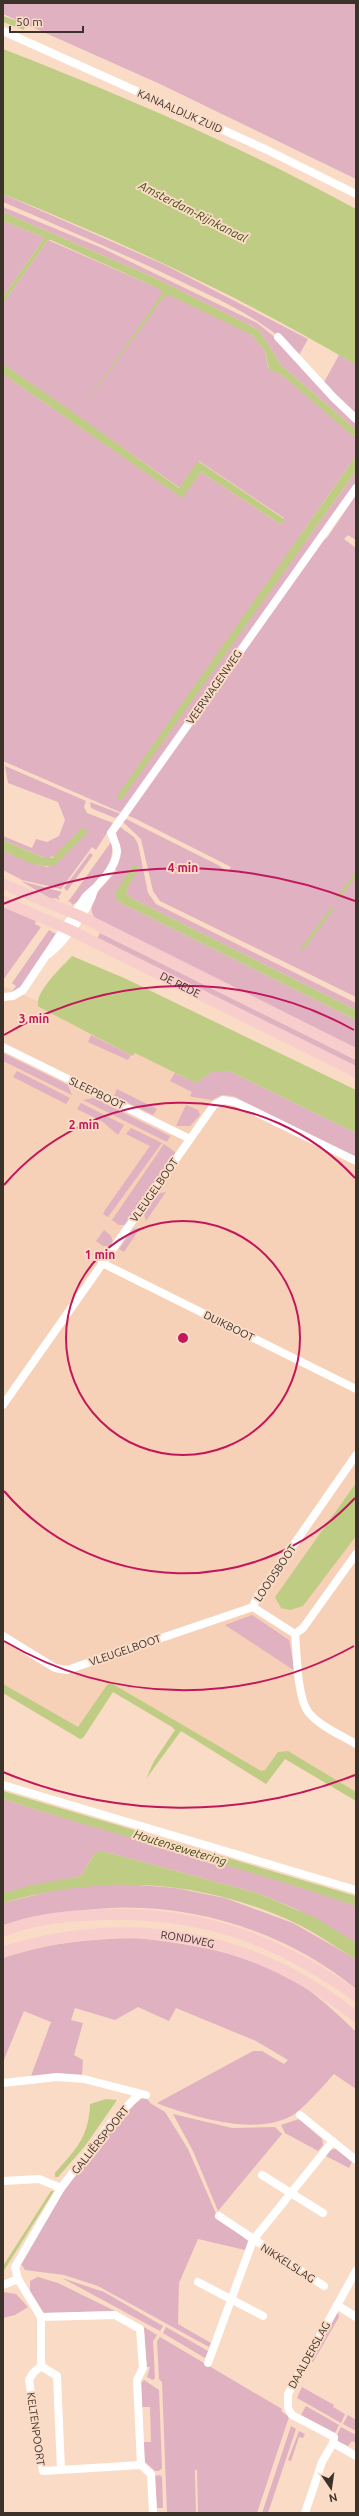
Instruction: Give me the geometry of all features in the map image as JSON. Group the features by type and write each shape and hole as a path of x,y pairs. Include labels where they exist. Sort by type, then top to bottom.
{"main road":[{"name":"DE REDE","path":"3,884 77,915 356,1054"},
{"name":"DE REDE","path":"3,902 67,929 356,1072"},
{"name":"RONDWEG","path":"3,1932 71,1916 131,1913 202,1922 272,1945 327,1974 356,1996"},
{"name":"RONDWEG","path":"3,1952 37,1942 92,1933 132,1932 176,1935 248,1955 292,1975 356,2017"}],"street":[{"name":"KANAALDIJK ZUID","path":"3,31 264,149 356,194"},
{"path":"278,337 333,397 356,419"},
{"name":"VEERWAGENWEG","path":"3,997 14,996 21,992 77,915 91,900 94,890 115,862 117,851 111,833 356,488"},
{"name":"SLEEPBOOT","path":"3,1047 190,1139"},
{"name":"VLEUGELBOOT","path":"3,1405 214,1105 223,1100 235,1102 356,1161"},
{"name":"DUIKBOOT","path":"102,1263 356,1389"},
{"name":"LOODSBOOT","path":"295,1634 253,1607 256,1599 356,1455"},
{"path":"356,1554 303,1628 295,1634 303,1702 308,1712 316,1720 356,1744"},
{"name":"VLEUGELBOOT","path":"3,1636 55,1668 67,1670 253,1607"},
{"path":"3,1785 356,1890"},
{"name":"GALLIËRSPOORT","path":"3,2084 57,2078 84,2079 111,2084 143,2094 110,2124 61,2188 18,2259 15,2267 18,2279"},
{"path":"300,2115 356,2160"},
{"name":"NIKKELSLAG","path":"208,2363 253,2240 289,2193 333,2141"},
{"path":"262,2175 323,2213"},
{"path":"3,2181 39,2179 61,2188"},
{"name":"NIKKELSLAG","path":"219,2216 324,2286"},
{"name":"DAALDERSLAG","path":"356,2271 288,2394 288,2408 292,2415 334,2437 333,2443 356,2456"},
{"path":"3,2286 18,2279 40,2317 41,2366"},
{"path":"198,2282 263,2316"},
{"path":"336,2305 356,2317"},
{"path":"40,2317 116,2315 140,2329 143,2368 137,2380 141,2465 151,2474 153,2513"},
{"name":"KELTENPOORT","path":"60,2470 57,2376 41,2366 29,2380 42,2471 60,2470 141,2465"},
{"path":"305,2513 322,2462 333,2443"}],"shaded area":[{"path":"3,3 356,3 356,179 160,84 3,14"},
{"path":"3,194 165,265 308,339 299,355 271,330 241,311 133,259 3,202"},
{"path":"3,207 102,248 257,323 276,338 356,421 356,430 281,365 259,330 155,278 3,212"},
{"path":"3,221 43,237 43,240 3,297"},
{"path":"48,240 151,285 167,289 252,335 265,351 268,368 282,375 356,437 356,456 299,537 306,541 356,471 356,483 312,545 327,538 356,495 356,540 348,535 344,539 356,548 356,997 160,901 153,891 141,839 123,822 126,819 218,865 228,872 231,867 136,819 3,761 3,374 181,497 201,472 280,524 284,523 284,518 199,461 180,488 3,364 3,303"},
{"path":"339,355 356,365 356,416 323,384"},
{"path":"5,766 86,801 84,807 87,813 113,823 96,850 92,847 61,889 22,880 3,870 3,851 37,865 48,867 81,828 58,854 47,859 3,840 3,836 32,848 36,839 47,842 59,836 65,820 58,802 8,783"},
{"path":"90,802 121,814 115,818 91,808"},
{"path":"120,827 134,837 138,844 148,893 156,904 356,1003 356,1010 129,897 126,891 138,867 130,869 117,901 356,1020 356,1049 98,922 93,915 91,908 96,895 116,871 115,867 121,852 116,832"},
{"path":"111,842 111,859 107,867 96,882 77,902 72,905 71,902 68,902"},
{"path":"90,853 93,855 67,891 64,888"},
{"path":"21,881 62,892 58,897 60,900 55,898 51,899"},
{"path":"3,907 36,921 35,924 41,927 3,980"},
{"path":"49,930 56,934 23,986 11,993 16,986 12,983"},
{"path":"100,933 356,1060 356,1068 97,939"},
{"path":"3,986 356,1142 356,1797 284,1753 265,1778 112,1687 80,1734 3,1688"},
{"path":"91,1035 131,1055 128,1060 88,1042"},
{"path":"3,1053 68,1085 72,1095 3,1061"},
{"path":"17,1071 70,1098 66,1104 13,1077"},
{"path":"213,1071 229,1071 356,1133 356,1157 233,1096 222,1095 212,1100 193,1097 190,1096 192,1092 170,1081 175,1073 196,1083"},
{"path":"117,1089 157,1109 153,1115 114,1096"},
{"path":"94,1098 170,1136 167,1142 83,1100"},
{"path":"81,1103 124,1125 118,1135 103,1122 77,1109"},
{"path":"186,1105 198,1110 200,1115 190,1126 176,1126"},
{"path":"131,1128 162,1143 108,1217 103,1214 105,1210 150,1146 126,1134"},
{"path":"164,1144 176,1153 126,1225 119,1225 112,1220"},
{"path":"166,1192 146,1221 144,1214 159,1193"},
{"path":"140,1228 124,1252 119,1249 133,1229"},
{"path":"104,1230 111,1236 113,1242 111,1246 103,1246 96,1241"},
{"path":"252,1615 289,1640 295,1671 225,1625"},
{"path":"3,1799 268,1877 356,1906 356,1943 296,1909 257,1893 102,1851 93,1856 81,1876 3,1893"},
{"path":"126,1884 175,1888 225,1898 293,1923 356,1959 356,1989 328,1968 297,1950 264,1934 229,1922 194,1914 158,1909 122,1907 76,1911 3,1927 3,1903 71,1886"},
{"path":"135,1938 206,1948 230,1954 274,1970 315,1995 356,2032 356,2089 334,2074 298,2112 279,2121 263,2124 246,2125 211,2120 178,2111 157,2103 253,2051 262,2051 284,2064 288,2060 256,2041 176,2008 169,2021 138,2007 115,2020 75,2008 71,2020 83,2023 74,2055 83,2060 82,2075 31,2076 51,2022 24,2011 3,2062 3,1958 52,1945 101,1939"},
{"path":"146,2097 150,2103 165,2112 188,2149 217,2216 248,2241 245,2250 198,2239 179,2283 178,2324 211,2343 209,2347 98,2286 64,2275 25,2270 21,2264 52,2208 79,2168 127,2111"},
{"path":"173,2114 232,2128 275,2127 282,2134 218,2211 193,2151"},
{"path":"299,2119 322,2139 323,2145 318,2151 285,2133 281,2125"},
{"path":"336,2149 352,2162 349,2168 324,2155 329,2150"},
{"path":"38,2277 58,2283 115,2311 44,2313 30,2291 30,2281"},
{"path":"62,2278 104,2292 163,2326 160,2331"},
{"path":"3,2292 16,2294 28,2307 15,2315 3,2318"},
{"path":"338,2312 339,2317 313,2362 309,2360"},
{"path":"144,2327 157,2335 153,2341 155,2378 153,2380 147,2377 150,2367 145,2367"},
{"path":"166,2327 208,2351 205,2358 163,2333"},
{"path":"160,2337 282,2409 281,2411 289,2417 257,2513 198,2513 197,2470 195,2470 196,2513 167,2513 162,2382 159,2379 157,2341"},
{"path":"144,2380 159,2390 162,2468 159,2471 155,2471 145,2462 143,2442 151,2442 150,2407 142,2407 141,2383"},
{"path":"302,2387 334,2405 333,2407 345,2414 341,2423 297,2398"},
{"path":"306,2406 339,2425 335,2433 301,2415"},
{"path":"348,2415 356,2420 356,2431 343,2424"},
{"path":"291,2426 296,2429 268,2513 262,2513"},
{"path":"341,2427 356,2435 356,2443 352,2441 348,2446 338,2441 337,2435"},
{"path":"299,2431 305,2434 303,2438 299,2437 291,2461 288,2460"},
{"path":"160,2475 162,2477 163,2508 157,2508 155,2476"}],"water":[{"path":"3,16 26,24 24,30 3,22"},
{"name":"Amsterdam-Rijnkanaal","path":"3,49 182,123 270,164 356,209 356,365 314,340 227,294 138,252 3,194"},
{"path":"3,212 155,278 259,330 281,365 356,430 354,437 282,375 269,370 265,351 252,335 169,295 163,298 77,415 162,294 161,290 51,240 48,240 3,303 3,297 43,240 43,237 3,221"},
{"path":"3,364 179,488 198,461 284,519 284,523 280,524 201,472 182,498 3,374"},
{"path":"356,456 356,471 122,799 118,799 117,796"},
{"path":"83,827 88,832 55,865 42,866 3,851 3,840 42,857 52,858"},
{"path":"133,865 137,866 138,869 126,891 129,897 356,1010 356,1020 117,901 115,893"},
{"path":"72,956 124,978 356,1090 356,1133 229,1071 213,1071 196,1083 135,1053 133,1056 41,1008 38,1006 38,1000 45,986"},
{"path":"356,1483 356,1536 303,1606 290,1610 281,1608 275,1597"},
{"path":"111,1683 261,1771 265,1770 278,1752 288,1751 356,1792 356,1801 285,1759 266,1784 181,1731 146,1779 154,1761 175,1730 172,1727 113,1692 83,1738 80,1739 3,1693 3,1684 78,1727 107,1685"},
{"name":"Houtensewetering","path":"3,1791 356,1896 356,1906 312,1891 3,1799"},
{"path":"102,1851 257,1893 316,1918 356,1943 356,1959 293,1922 258,1908 222,1897 186,1889 113,1885 77,1888 40,1894 3,1903 3,1893 28,1886 81,1876 95,1853"},
{"path":"106,2099 117,2100 85,2146 58,2177 55,2177 55,2173 75,2149 84,2134 90,2104"},
{"path":"51,2191 54,2191 3,2272 3,2266"}],"waterway":[{"path":"339,897 356,874"},
{"path":"302,949 332,909"}]}
